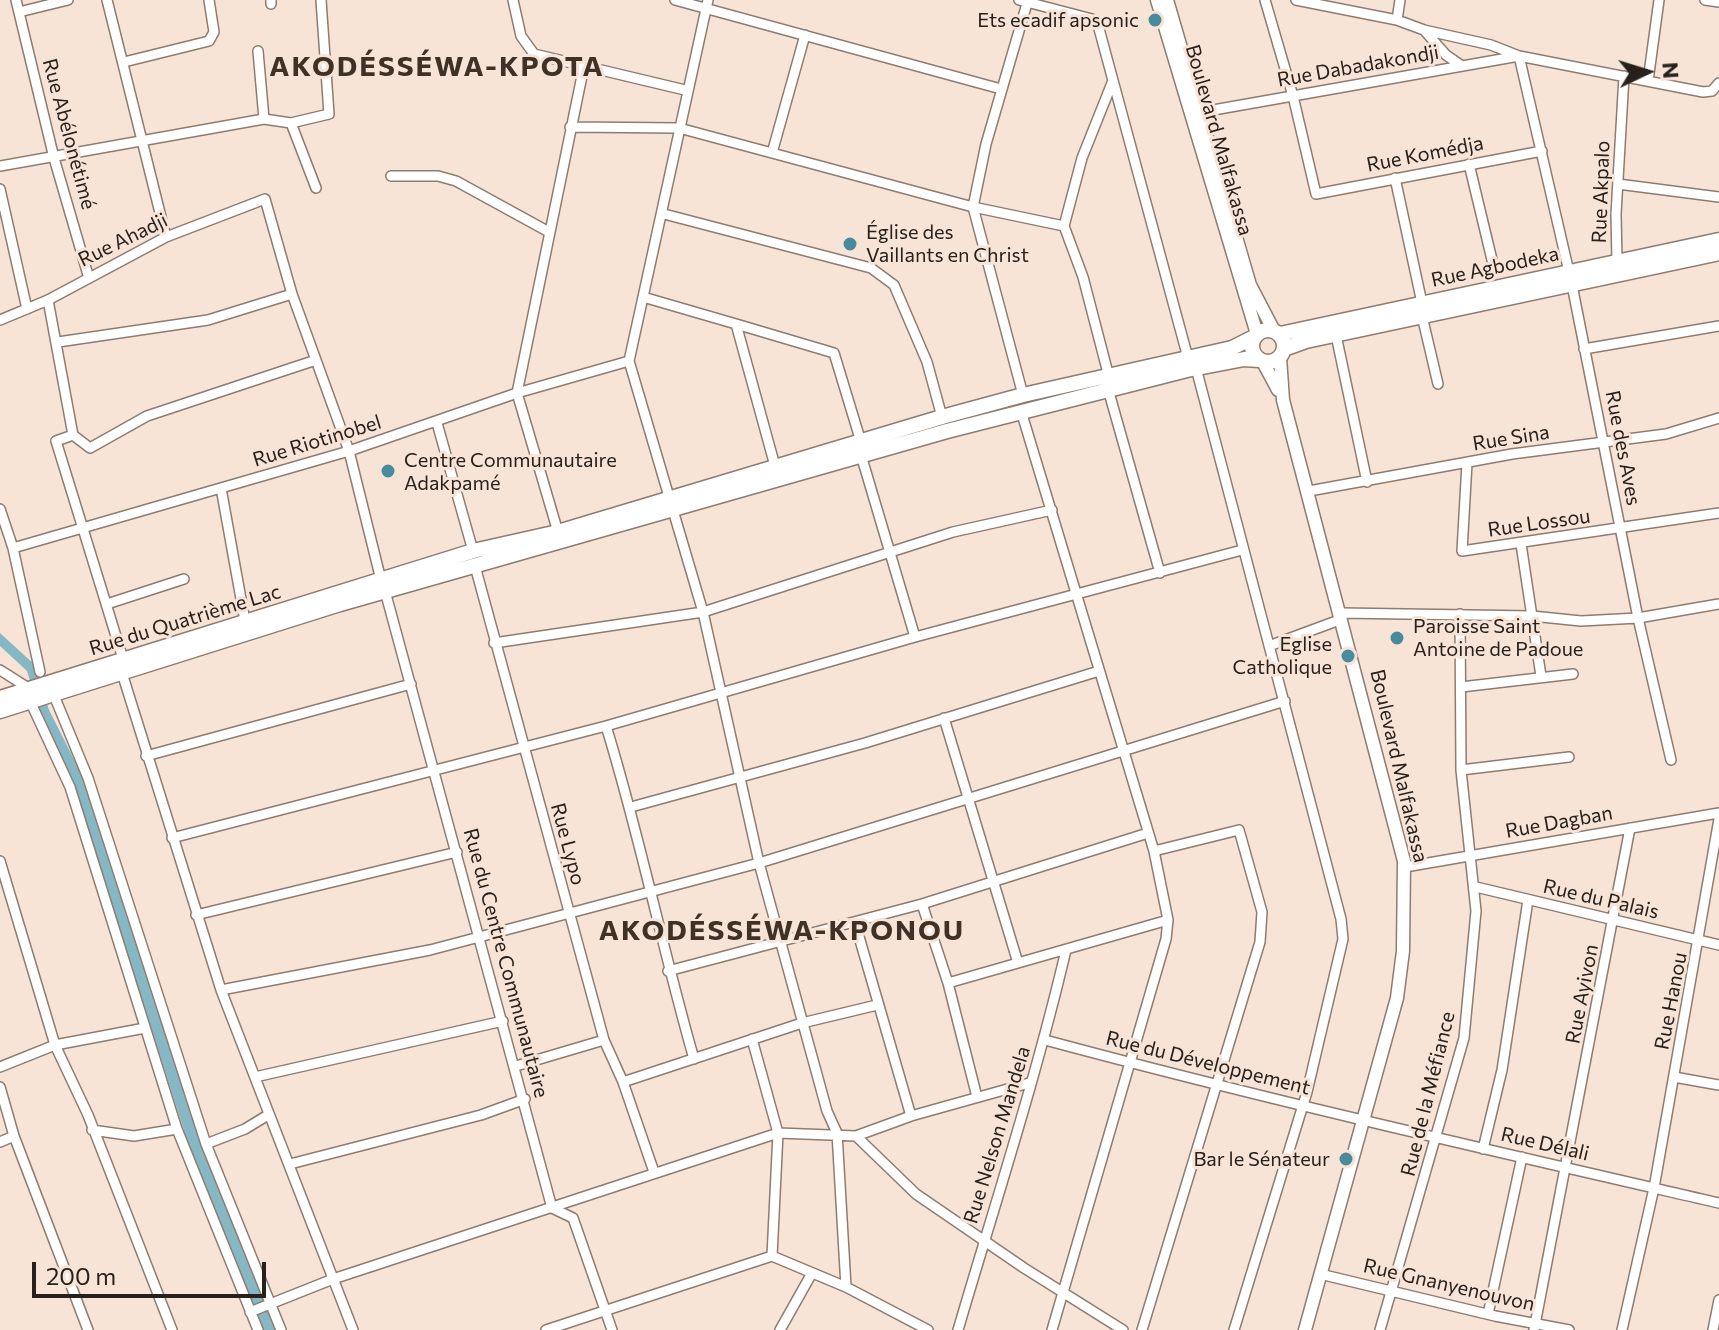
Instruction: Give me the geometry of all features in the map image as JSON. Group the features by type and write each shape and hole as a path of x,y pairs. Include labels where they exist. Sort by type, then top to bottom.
{"main road":[{"name":"Rue Agbodeka","path":"1192,363 1256,335 1422,309 1571,278 1719,253"},
{"name":"Rue Agbodeka","path":"1571,278 1617,261 1719,253"},
{"name":"Rue Agbodeka","path":"1192,363 1244,359 1261,361 1422,309"},
{"path":"1277,332 1282,354"},
{"path":"1256,335 1251,347 1261,361"},
{"path":"474,559 558,532 669,504 775,466 1021,411 1108,383 1192,363"},
{"path":"474,559 861,449 942,417 1023,395 1108,383"},
{"name":"Rue du Quatrième Lac","path":"0,711 30,695 474,559"},
{"name":"Rue du Quatrième Lac","path":"0,698 53,693 245,621 338,599"}],"street":[{"name":"Rue Abélonétimé","path":"16,0 54,158 88,275"},
{"path":"19,12 68,0"},
{"path":"107,0 166,237"},
{"path":"124,62 213,38 209,0"},
{"path":"0,166 264,119 291,123 329,114 321,0"},
{"path":"513,0 527,48 534,54 685,90"},
{"path":"675,0 707,4 805,35 1001,89"},
{"name":"Boulevard Malfakassa","path":"1157,0 1246,288"},
{"path":"1167,0 1202,112 1256,335"},
{"path":"1265,0 1293,96"},
{"path":"1296,0 1397,20 1424,30 1491,45 1519,56 1703,92 1712,91 1719,83"},
{"path":"1397,20 1400,0"},
{"path":"1648,81 1659,0"},
{"path":"1705,0 1719,2"},
{"path":"1023,395 973,207 1025,1 1092,19 1101,33 1112,83 1285,701 1341,919 1343,939 1303,1104 1234,1330"},
{"path":"707,4 685,90 664,214 629,361 703,612 759,863 827,1111 837,1133 846,1287"},
{"path":"1424,30 1446,55 1463,66"},
{"path":"772,153 805,35"},
{"path":"258,51 264,119"},
{"name":"Rue Dabadakondji","path":"1202,112 1519,56"},
{"name":"Rue des Aves","path":"1519,56 1571,278 1638,618 1671,760"},
{"path":"558,532 517,393 584,66"},
{"name":"Rue Akpalo","path":"1617,261 1624,76"},
{"path":"1112,83 1082,158 1064,226 1086,288 1108,383 1160,573"},
{"name":"Rue Komédja","path":"1293,96 1316,194 1542,151"},
{"path":"291,123 316,188"},
{"path":"570,127 679,128 973,207 1064,226"},
{"path":"1469,164 1493,264"},
{"path":"391,176 438,176 456,181 549,232"},
{"path":"1395,178 1438,384"},
{"path":"1618,184 1719,197"},
{"path":"0,189 27,309"},
{"name":"Rue Ahadji","path":"0,320 48,300 88,275 166,237 265,199"},
{"name":"Rue du Centre Communautaire","path":"265,199 292,294 349,451 552,1208"},
{"path":"664,214 871,268 886,278 894,285 918,339 942,417"},
{"path":"1246,288 1277,332"},
{"path":"58,342 208,320 292,294"},
{"path":"643,297 834,353 915,637"},
{"path":"48,300 73,435 90,448 147,416 316,360"},
{"path":"736,324 775,466"},
{"path":"1584,349 1719,326"},
{"path":"1336,335 1367,482"},
{"path":"1282,354 1283,400"},
{"name":"Rue Riotinobel","path":"13,548 349,451 517,393 629,361"},
{"path":"1261,361 1283,400"},
{"name":"Boulevard Malfakassa","path":"1283,400 1342,616 1405,867 1403,951 1397,998 1305,1330"},
{"path":"1021,411 1154,851 1168,920 1132,1063 1052,1330"},
{"name":"Rue Sina","path":"1309,491 1467,463 1666,434 1719,418"},
{"name":"Rue Lypo","path":"437,423 567,913 604,1040 623,1082 654,1172"},
{"path":"73,435 56,441 107,604 146,756 221,990 353,1330"},
{"name":"Rue Lossou","path":"1467,463 1462,551 1719,513"},
{"path":"221,488 245,621"},
{"path":"0,509 13,548 40,672"},
{"path":"494,643 703,612 953,532 1052,510"},
{"path":"1521,544 1541,676"},
{"path":"172,838 606,726 915,637 1242,550"},
{"path":"107,604 184,579"},
{"path":"1269,646 1342,616 1460,614 1581,621 1638,618 1719,604"},
{"name":"Rue de la Méfiance","path":"1380,1330 1437,1139 1464,1038 1470,998 1476,887 1461,770 1460,614"},
{"path":"0,670 30,695 70,787 177,1129 258,1330"},
{"path":"631,807 741,779 1099,671"},
{"path":"1461,687 1573,674"},
{"path":"146,756 411,684"},
{"path":"53,693 88,778 206,1144 281,1330"},
{"path":"221,990 417,953 759,863 1285,701"},
{"path":"944,718 1018,963"},
{"path":"606,726 631,807 668,971 694,1059"},
{"path":"1461,770 1569,757"},
{"name":"Rue Dagban","path":"1405,867 1719,813"},
{"name":"Rue Hanou","path":"1622,1330 1654,1188 1700,941 1719,819"},
{"name":"Rue Ayivon","path":"1535,1327 1568,1167 1630,828"},
{"path":"1142,1330 1260,942 1262,912 1239,830 1230,829 1154,851"},
{"path":"668,971 922,904 1148,833"},
{"path":"196,915 457,852"},
{"path":"0,861 55,1045 172,1330"},
{"name":"Rue du Palais","path":"1476,887 1719,945"},
{"path":"1483,1149 1502,1070 1528,900"},
{"path":"922,904 948,983 977,1097"},
{"path":"948,983 1168,920"},
{"path":"855,923 911,1116"},
{"name":"Rue Nelson Mandela","path":"958,1330 1029,1083 1045,1040 1066,950"},
{"path":"623,1082 802,1023 877,1005"},
{"path":"255,1077 503,1021"},
{"path":"0,1067 55,1045 145,1028"},
{"path":"752,1039 778,1133 772,1256"},
{"path":"516,1066 604,1040"},
{"name":"Rue du Développement","path":"1045,1040 1303,1104 1362,1123"},
{"path":"1674,1077 1719,1085"},
{"path":"250,1312 333,1279 778,1133 856,1136 911,1116 1029,1083"},
{"path":"0,1087 14,1136 88,1330"},
{"path":"290,1164 481,1115 525,1099"},
{"path":"206,1144 245,1129 268,1115"},
{"name":"Rue Délali","path":"1362,1123 1719,1203"},
{"path":"92,1130 134,1136 177,1129"},
{"path":"0,1142 14,1136"},
{"path":"856,1136 916,1194 1063,1294 1123,1330"},
{"path":"1488,1314 1522,1157"},
{"path":"552,1208 573,1218 612,1330"},
{"path":"546,1330 772,1256 846,1287 928,1330"},
{"path":"780,1330 812,1273"},
{"name":"Rue Gnanyenouvon","path":"1320,1274 1535,1327 1569,1330"},
{"path":"1713,1330 1719,1300"}],"water":[{"path":"0,633 35,665 49,710 84,779 199,1140 276,1330 264,1330 187,1140 73,782 40,712 27,671 0,646"}],"place":[{"name":"Ets ecadif apsonic","path":"1155,20"},
{"name":"Église des Vaillants en Christ","path":"850,244"},
{"name":"Centre Communautaire Adakpamé","path":"388,471"},
{"name":"Paroisse Saint Antoine de Padoue","path":"1397,638"},
{"name":"Eglise Catholique","path":"1348,656"},
{"name":"Bar le Sénateur","path":"1346,1159"}],"district":[{"name":"AKODÉSSÉWA-KPOTA","path":"437,67"},
{"name":"AKODÉSSÉWA-KPONOU","path":"782,931"}]}
